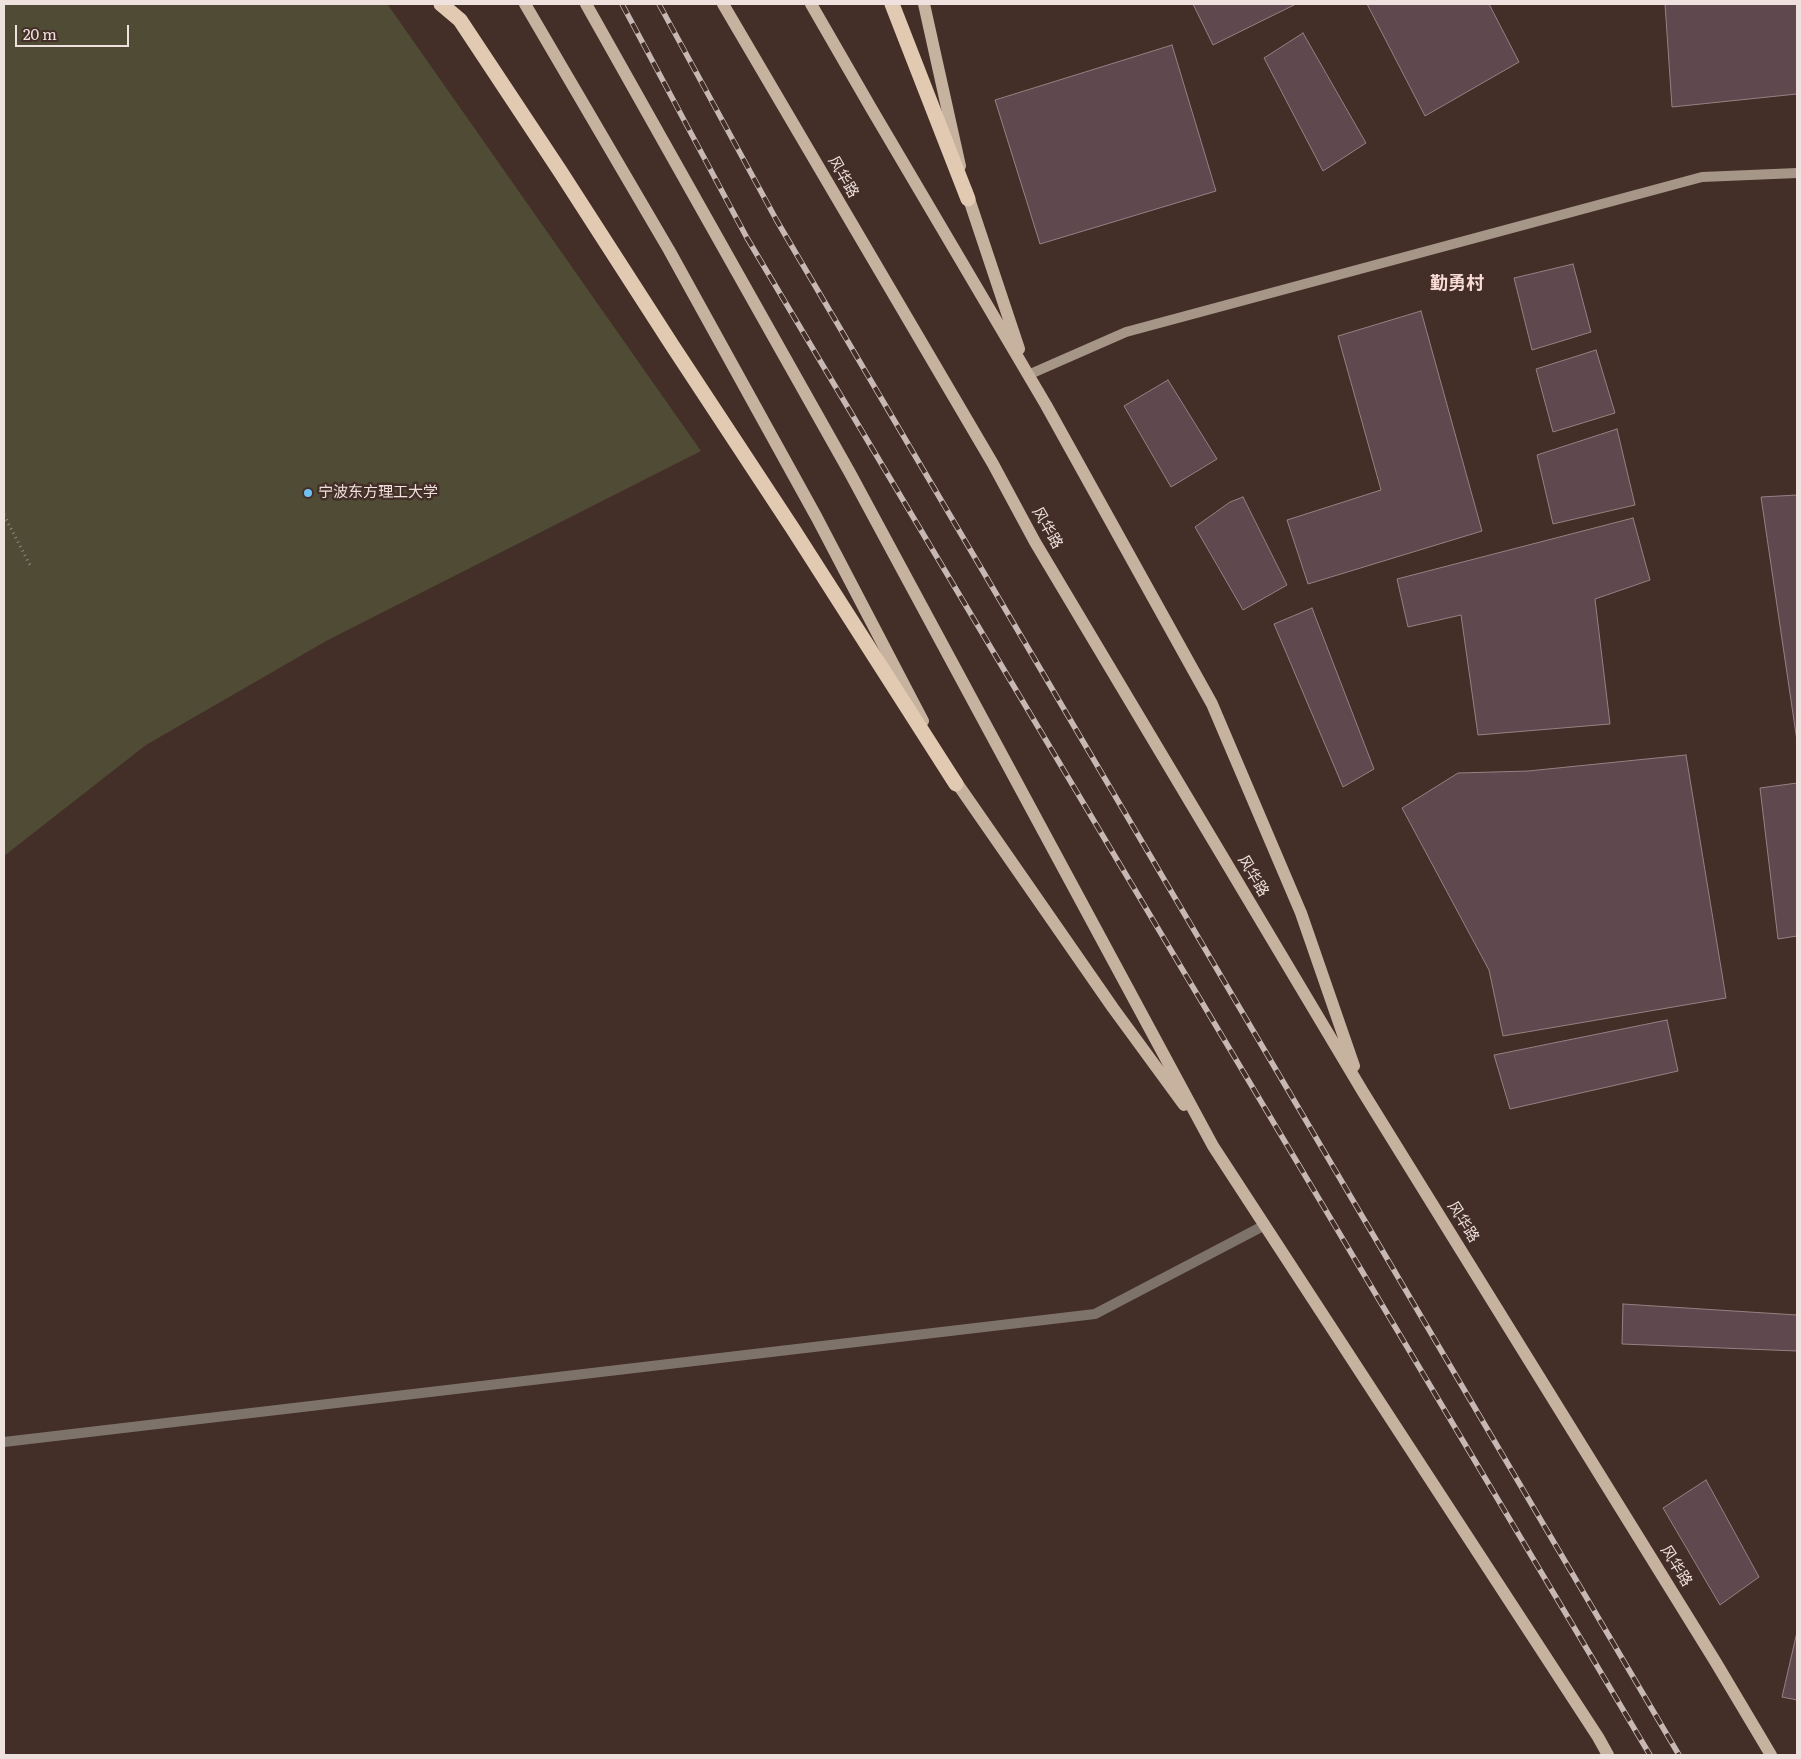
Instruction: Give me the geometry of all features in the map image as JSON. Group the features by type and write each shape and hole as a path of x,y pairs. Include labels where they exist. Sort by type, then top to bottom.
{"highway":[{"path":"441,4 460,20 793,529 956,784"},
{"path":"892,4 968,199"}],"main road":[{"path":"525,4 669,250 817,518 956,784 1213,1146 1608,1755"},
{"path":"586,4 850,473 1213,1146"},
{"name":"风华路","path":"723,4 993,464 1035,542 1364,1092 1771,1755"},
{"path":"811,4 1028,375 1212,704 1300,913 1364,1092"},
{"path":"924,4 968,199 1028,375"}],"street":[{"path":"1028,375 1126,332 1702,177 1797,173"},
{"path":"4,1442 1095,1314 1265,1225"}],"path":[{"path":"4,515 30,565"}],"shaded area":[{"path":"4,4 388,5 701,451 328,640 146,745 4,856"}],"building":[{"path":"1193,4 1296,4 1213,45"},
{"path":"1367,4 1489,4 1519,62 1425,116"},
{"path":"1665,4 1797,4 1797,94 1672,107"},
{"path":"1303,33 1366,143 1323,171 1264,58"},
{"path":"1172,45 1216,191 1040,244 995,100"},
{"path":"1573,264 1591,332 1532,350 1514,278"},
{"path":"1421,311 1482,531 1308,584 1287,520 1381,490 1338,336"},
{"path":"1596,350 1615,413 1553,432 1536,369"},
{"path":"1168,380 1217,459 1171,487 1124,406"},
{"path":"1617,429 1635,505 1553,524 1537,455"},
{"path":"1797,495 1797,741 1761,497"},
{"path":"1243,497 1287,585 1243,610 1195,527 1230,502"},
{"path":"1633,518 1650,580 1595,599 1610,724 1478,735 1461,615 1408,627 1397,579"},
{"path":"1312,608 1374,769 1343,787 1274,624"},
{"path":"1686,755 1726,998 1503,1036 1489,970 1402,808 1458,773 1528,771"},
{"path":"1797,783 1797,936 1778,939 1760,788"},
{"path":"1667,1020 1678,1071 1510,1109 1494,1055"},
{"path":"1623,1304 1797,1315 1797,1351 1622,1344"},
{"path":"1706,1480 1759,1577 1720,1605 1663,1508"},
{"path":"1797,1632 1797,1700 1782,1697"}],"railway":[{"path":"622,4 747,238 1650,1755"},
{"path":"659,4 777,221 1679,1755"}],"place":[{"name":"宁波东方理工大学","path":"308,493"}],"district":[{"name":"勤勇村","path":"1457,284"}]}
